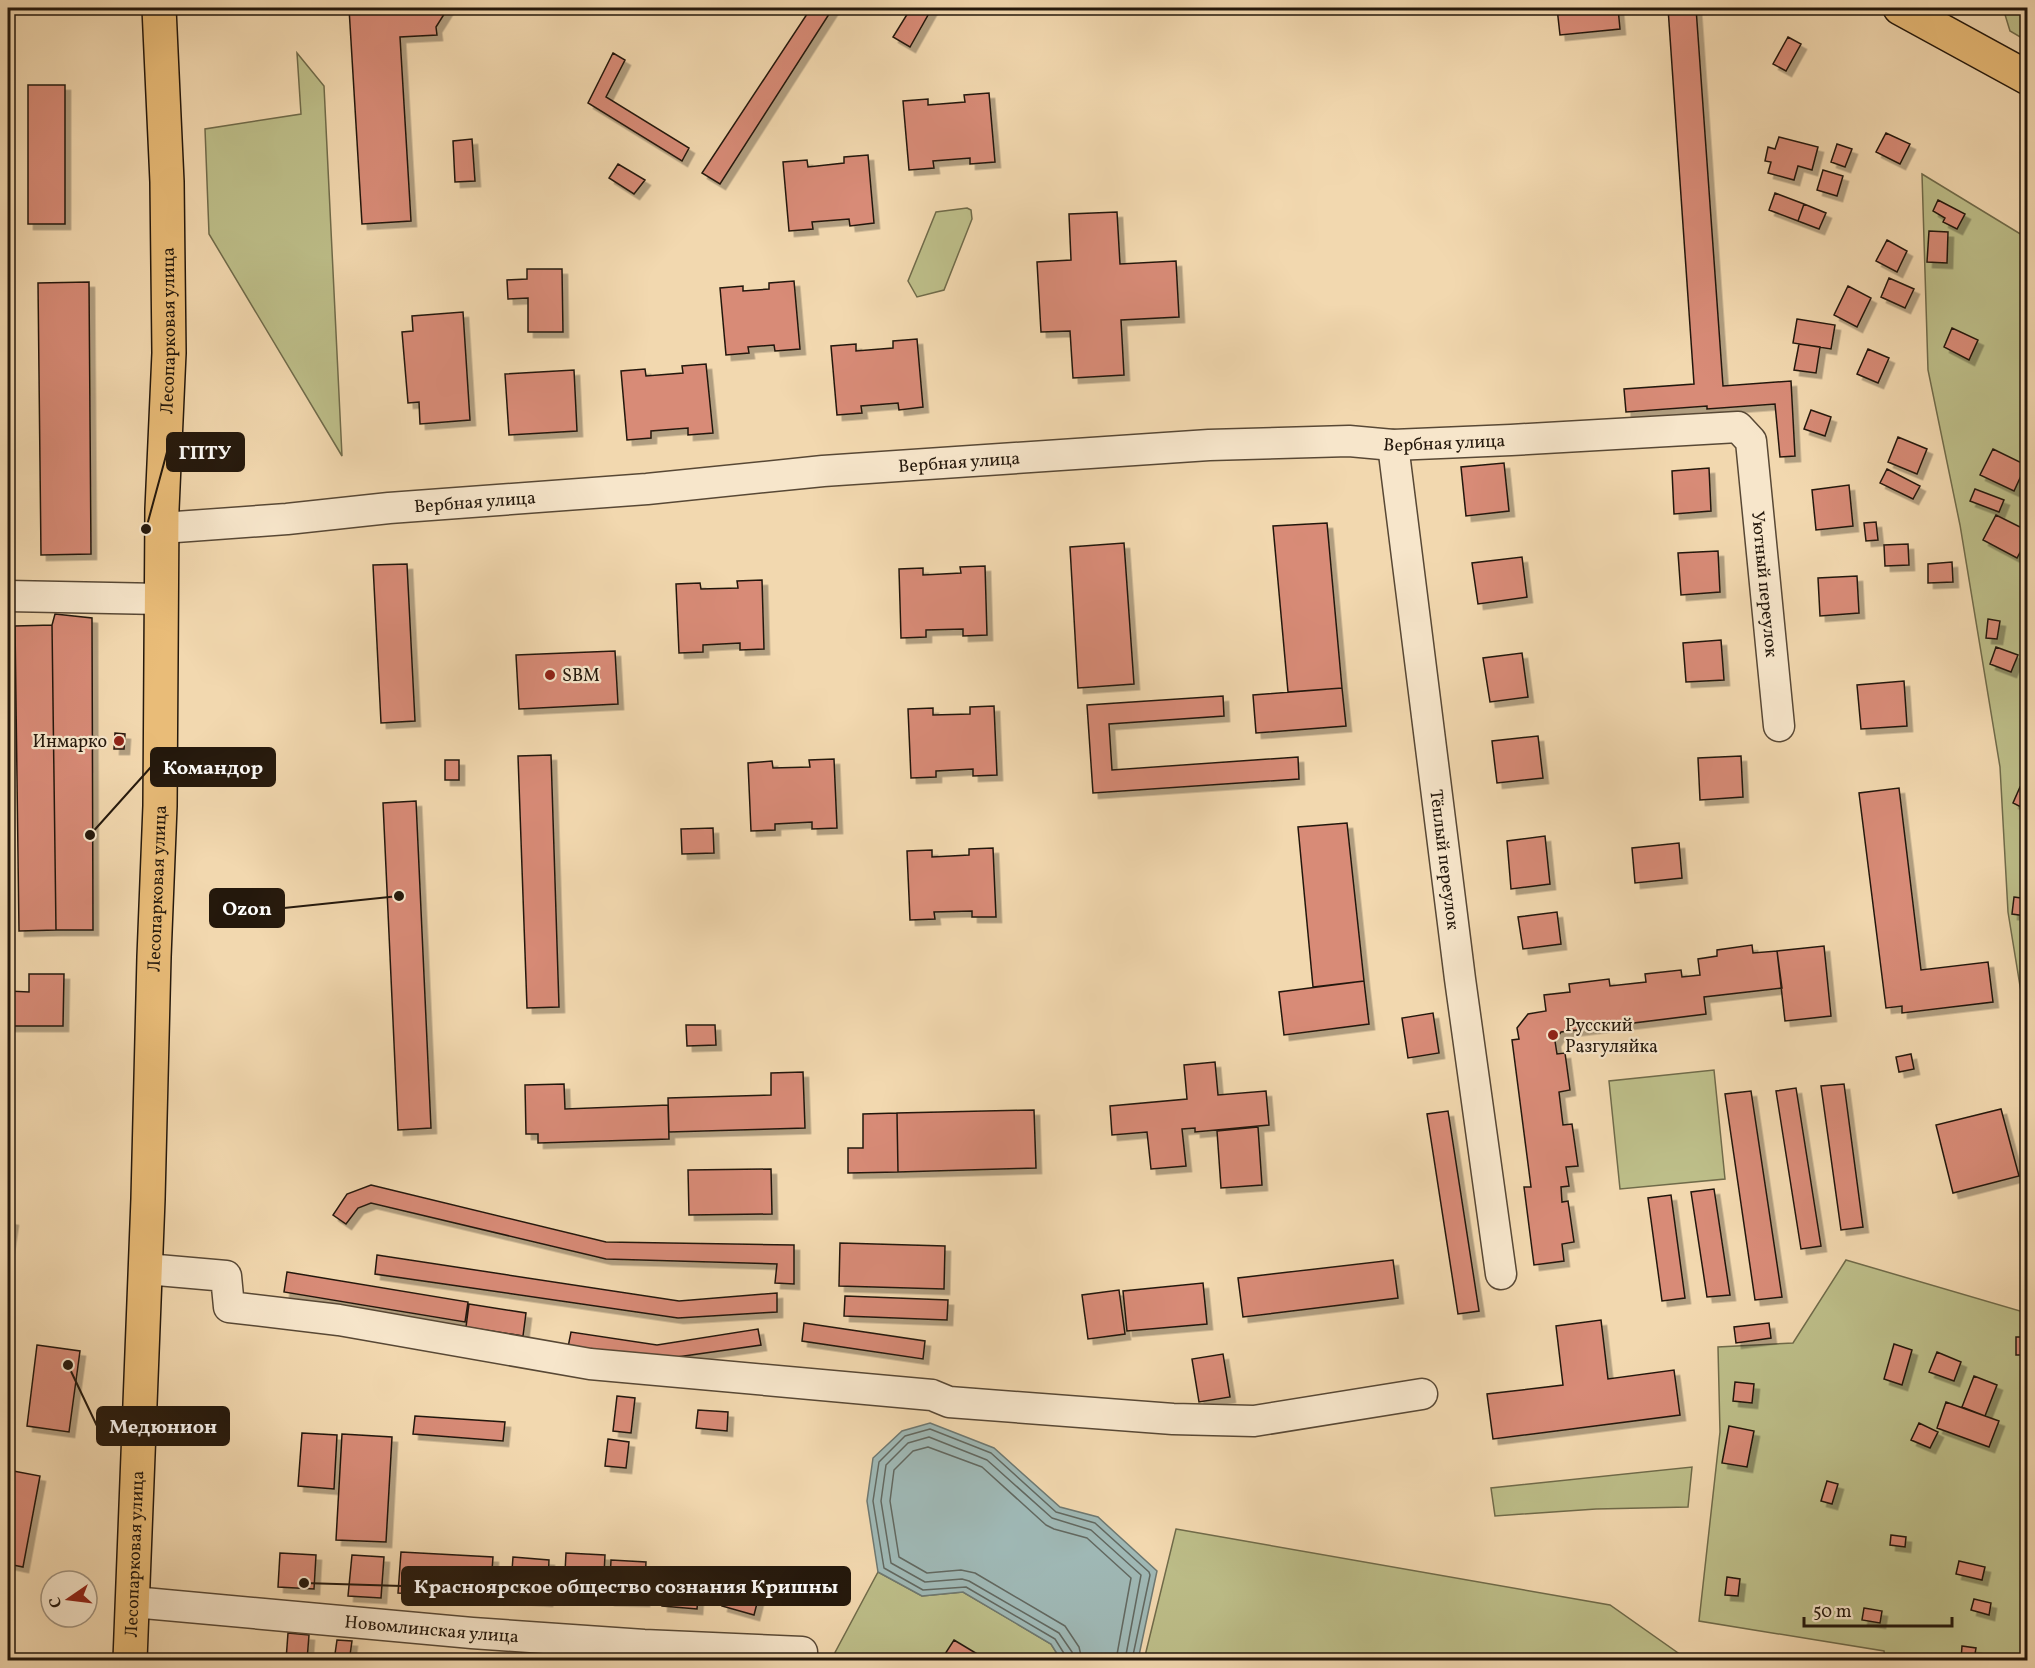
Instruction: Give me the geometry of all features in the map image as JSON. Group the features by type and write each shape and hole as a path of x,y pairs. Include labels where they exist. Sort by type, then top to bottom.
{"main road":[{"name":"Лесопарковая улица","path":"130,1660 146,1269 160,806 162,528 169,342 167,182 159,8"},
{"path":"1900,8 2028,78"}],"street":[{"name":"Вербная улица","path":"162,528 647,489 823,471 1209,445 1349,441 1394,445 1738,427 1751,441"},
{"name":"Уютный переулок","path":"1751,441 1779,726"},
{"name":"Тёплый переулок","path":"1394,445 1460,979 1501,1274"},
{"path":"8,596 161,599"},
{"path":"146,1269 226,1276 229,1307 339,1320 590,1364 932,1395 949,1402 1173,1419 1254,1421 1422,1394"},
{"name":"Новомлинская улица","path":"133,1602 484,1634 644,1645 802,1652"}],"green space":[{"path":"2003,8 2027,8 2027,41 2010,31"},
{"path":"297,53 324,86 342,456 209,234 205,129 301,114"},
{"path":"1922,174 2027,238 2027,1029 2008,912 2000,767 1960,525 1928,370"},
{"path":"967,208 971,210 972,219 944,290 917,297 908,281 936,212"},
{"path":"1714,1070 1725,1179 1620,1189 1609,1081"},
{"path":"1846,1260 2027,1313 2027,1660 1885,1660 1884,1651 1699,1621 1720,1432 1718,1347 1793,1343"},
{"path":"1692,1467 1688,1507 1596,1509 1495,1516 1491,1488"},
{"path":"1176,1529 1610,1605 1688,1660 1144,1660"},
{"path":"878,1572 922,1596 963,1592 1051,1644 1061,1660 831,1660"}],"water":[{"path":"930,1423 994,1448 1060,1507 1098,1517 1157,1571 1138,1660 1061,1660 1051,1644 963,1592 922,1596 878,1572 867,1501 873,1458 902,1431"}],"building":[{"path":"349,8 448,8 436,27 437,35 400,37 411,221 362,224"},
{"path":"811,8 833,8 720,184 702,173"},
{"path":"911,8 932,8 910,47 893,37"},
{"path":"1557,8 1618,8 1620,29 1560,35"},
{"path":"1668,8 1696,8 1723,386 1791,381 1795,456 1780,457 1775,404 1626,412 1624,389 1694,384"},
{"path":"1788,37 1801,44 1786,71 1773,64"},
{"path":"613,53 625,60 606,97 689,148 682,161 588,103"},
{"path":"28,85 65,85 65,224 28,224"},
{"path":"989,93 995,162 970,164 970,158 933,161 934,168 909,170 903,101 928,99 928,105 965,102 964,95"},
{"path":"1886,133 1910,144 1900,164 1876,152"},
{"path":"1779,137 1818,147 1812,170 1798,166 1794,180 1768,173 1771,162 1765,161 1768,147 1775,149"},
{"path":"472,139 475,181 455,182 453,141"},
{"path":"1837,144 1852,149 1845,167 1831,162"},
{"path":"868,155 874,223 850,226 849,219 812,222 813,229 789,231 783,162 807,160 808,167 844,163 844,157"},
{"path":"618,164 645,180 634,194 609,178"},
{"path":"1823,170 1843,176 1837,196 1817,190"},
{"path":"1775,193 1804,204 1798,221 1769,210"},
{"path":"1938,200 1965,214 1957,229 1943,222 1945,218 1933,211"},
{"path":"1804,204 1826,213 1819,229 1798,221"},
{"path":"1117,212 1120,264 1176,261 1179,317 1121,320 1124,375 1073,378 1070,331 1041,332 1037,262 1071,260 1069,214"},
{"path":"1929,231 1948,232 1947,263 1927,262"},
{"path":"1887,240 1907,251 1897,272 1876,261"},
{"path":"527,269 562,269 563,332 528,332 528,298 508,299 507,280 527,279"},
{"path":"1889,278 1914,289 1905,308 1881,297"},
{"path":"794,281 800,349 775,351 774,345 748,347 749,353 726,355 720,288 743,286 743,291 769,289 769,283"},
{"path":"89,282 91,554 41,555 38,283"},
{"path":"1848,286 1871,298 1857,327 1834,315"},
{"path":"463,312 470,420 420,424 419,402 408,403 402,332 413,331 412,316"},
{"path":"1797,319 1835,325 1831,349 1793,343"},
{"path":"1952,328 1978,340 1969,360 1944,347"},
{"path":"917,339 923,407 899,410 898,403 861,406 862,413 837,415 831,346 856,344 856,351 893,348 893,341"},
{"path":"1799,344 1820,347 1816,373 1794,370"},
{"path":"1868,349 1889,358 1878,383 1857,374"},
{"path":"706,364 713,433 688,435 688,428 651,431 651,438 627,440 621,371 645,369 646,376 683,373 682,366"},
{"path":"574,370 577,431 509,435 505,374"},
{"path":"1811,410 1831,417 1825,436 1804,429"},
{"path":"1898,437 1927,449 1917,474 1888,462"},
{"path":"1993,449 2026,465 2014,491 1980,475"},
{"path":"1504,463 1509,511 1466,516 1461,467"},
{"path":"1709,468 1711,511 1674,514 1672,471"},
{"path":"1887,469 1920,486 1913,499 1880,483"},
{"path":"1849,485 1853,526 1816,530 1812,490"},
{"path":"1975,489 2004,500 1999,512 1970,501"},
{"path":"1996,515 2028,531 2028,538 2017,558 1983,540"},
{"path":"1876,522 1878,540 1866,541 1864,523"},
{"path":"1327,523 1342,688 1288,692 1273,526"},
{"path":"1124,543 1134,684 1078,688 1070,547"},
{"path":"1908,544 1909,565 1885,566 1884,545"},
{"path":"1718,551 1720,592 1681,595 1678,553"},
{"path":"1522,557 1527,597 1478,604 1472,563"},
{"path":"1952,562 1953,582 1928,583 1928,564"},
{"path":"407,564 415,721 381,723 373,565"},
{"path":"985,566 987,635 963,636 963,629 926,630 926,637 901,638 899,569 923,568 923,575 961,573 960,567"},
{"path":"1857,576 1859,613 1820,616 1818,578"},
{"path":"762,580 764,649 740,650 740,643 703,645 703,652 679,653 676,584 700,583 701,589 738,588 737,581"},
{"path":"55,614 92,618 93,930 56,930 52,625"},
{"path":"1988,619 2000,621 1997,639 1986,638"},
{"path":"52,625 56,930 19,931 15,626"},
{"path":"1721,640 1724,680 1686,682 1683,643"},
{"path":"1996,647 2018,655 2011,672 1990,664"},
{"path":"615,651 618,704 519,709 516,655"},
{"path":"1522,653 1528,697 1490,702 1483,658"},
{"path":"1904,681 1907,726 1861,729 1857,685"},
{"path":"1342,688 1346,726 1256,733 1253,695"},
{"path":"1223,696 1224,716 1109,724 1112,770 1298,757 1299,779 1093,793 1087,705"},
{"path":"994,706 997,775 973,776 973,769 936,771 936,777 911,778 908,709 933,708 933,715 970,714 970,707"},
{"name":"Инмарко","path":"115,733 125,734 124,749 114,749"},
{"path":"1538,736 1543,778 1497,783 1492,741"},
{"path":"551,755 559,1007 527,1008 518,756"},
{"path":"1741,756 1743,797 1700,800 1698,758"},
{"path":"834,759 837,828 812,829 812,822 775,824 775,830 751,831 748,763 772,761 773,768 810,767 809,760"},
{"path":"445,760 459,760 459,780 445,780"},
{"path":"2020,787 2028,791 2021,807 2013,803"},
{"path":"1899,788 1921,970 1988,962 1993,1002 1902,1013 1902,1006 1886,1008 1859,793"},
{"path":"416,801 431,1128 398,1130 383,803"},
{"path":"1347,823 1364,981 1313,987 1298,827"},
{"path":"713,828 714,853 682,854 681,829"},
{"path":"1545,836 1550,884 1511,889 1507,841"},
{"path":"1679,843 1682,878 1635,883 1632,848"},
{"path":"993,848 996,917 972,917 972,911 934,912 935,919 910,920 907,851 932,850 932,857 969,855 969,849"},
{"path":"2014,897 2028,899 2026,916 2012,914"},
{"path":"1557,912 1561,944 1523,949 1518,917"},
{"path":"1752,945 1753,953 1777,951 1782,988 1704,997 1706,1014 1561,1032 1555,1041 1557,1054 1565,1053 1570,1090 1559,1092 1563,1125 1572,1124 1578,1166 1566,1167 1569,1186 1561,1187 1562,1202 1568,1201 1574,1242 1562,1244 1564,1261 1534,1265 1524,1187 1531,1187 1512,1040 1519,1039 1517,1028 1528,1014 1546,1011 1544,995 1570,992 1569,984 1609,979 1610,986 1646,982 1645,974 1681,970 1682,977 1700,975 1698,959 1717,956 1717,950"},
{"path":"1824,946 1831,1016 1785,1021 1777,951"},
{"path":"29,974 64,974 63,1026 8,1026 8,991 29,992"},
{"path":"1364,981 1369,1024 1284,1035 1279,992"},
{"path":"1433,1013 1439,1053 1408,1058 1402,1018"},
{"path":"686,1025 715,1025 716,1045 687,1046"},
{"path":"1911,1054 1914,1069 1899,1072 1896,1057"},
{"path":"1215,1062 1218,1095 1266,1091 1269,1125 1195,1132 1195,1128 1182,1129 1186,1166 1151,1169 1147,1132 1112,1135 1110,1106 1187,1099 1184,1065"},
{"path":"803,1072 805,1128 669,1132 668,1098 771,1095 771,1073"},
{"path":"564,1084 565,1109 668,1105 669,1139 538,1143 538,1134 526,1134 525,1085"},
{"path":"1844,1084 1863,1227 1841,1230 1821,1086"},
{"path":"1796,1088 1821,1246 1801,1249 1776,1091"},
{"path":"1751,1091 1782,1297 1755,1300 1725,1094"},
{"path":"2001,1109 2019,1176 1953,1193 1936,1125"},
{"path":"1034,1110 1036,1168 898,1172 897,1113"},
{"path":"1448,1111 1479,1311 1458,1314 1427,1114"},
{"path":"897,1113 898,1172 848,1173 848,1148 863,1148 863,1114"},
{"path":"1258,1127 1262,1185 1221,1188 1217,1131"},
{"path":"771,1169 772,1214 689,1215 688,1170"},
{"path":"371,1185 606,1242 794,1245 794,1284 775,1283 777,1264 606,1259 371,1203 358,1208 346,1224 333,1215 347,1194"},
{"path":"1714,1189 1730,1295 1707,1297 1691,1192"},
{"path":"1671,1195 1685,1298 1662,1301 1648,1198"},
{"path":"8,1219 13,1220 8,1252"},
{"path":"840,1243 945,1246 944,1289 839,1286"},
{"path":"377,1255 679,1301 777,1293 777,1312 678,1318 375,1274"},
{"path":"1393,1260 1398,1298 1243,1317 1238,1278"},
{"path":"287,1272 468,1302 465,1322 284,1292"},
{"path":"1203,1283 1207,1324 1127,1331 1123,1291"},
{"path":"1119,1290 1125,1334 1088,1339 1082,1295"},
{"path":"845,1296 948,1300 947,1320 844,1316"},
{"path":"469,1304 526,1313 523,1336 466,1327"},
{"path":"1601,1320 1608,1379 1674,1370 1680,1415 1493,1439 1487,1394 1563,1385 1556,1326"},
{"path":"804,1323 925,1341 923,1359 802,1341"},
{"path":"1769,1323 1771,1338 1736,1343 1734,1327"},
{"path":"758,1329 761,1345 663,1359 568,1347 571,1332 657,1345"},
{"path":"2016,1337 2028,1337 2028,1355 2016,1355"},
{"path":"1894,1344 1912,1350 1902,1385 1884,1379"},
{"path":"37,1345 80,1351 69,1432 27,1426"},
{"path":"1937,1352 1961,1362 1954,1381 1929,1372"},
{"path":"1223,1354 1230,1397 1199,1402 1192,1359"},
{"path":"1974,1376 1997,1385 1985,1416 1962,1407"},
{"path":"1735,1382 1754,1384 1752,1403 1733,1401"},
{"path":"617,1396 635,1398 631,1433 613,1431"},
{"path":"1946,1402 1999,1421 1989,1447 1937,1428"},
{"path":"698,1410 728,1412 727,1431 696,1428"},
{"path":"415,1416 505,1422 503,1441 413,1434"},
{"path":"1919,1423 1938,1432 1930,1448 1911,1440"},
{"path":"1729,1426 1754,1431 1747,1467 1722,1463"},
{"path":"302,1433 337,1435 334,1489 298,1486"},
{"path":"342,1434 392,1437 386,1542 336,1540"},
{"path":"608,1439 629,1442 626,1468 605,1466"},
{"path":"8,1470 40,1476 23,1567 8,1564"},
{"path":"1827,1481 1838,1484 1832,1504 1821,1501"},
{"path":"1891,1535 1906,1537 1905,1547 1890,1545"},
{"path":"401,1552 493,1557 490,1598 398,1593"},
{"path":"280,1553 316,1555 314,1589 278,1587"},
{"path":"566,1553 605,1555 603,1594 564,1591"},
{"path":"352,1555 384,1557 381,1598 348,1596"},
{"path":"513,1557 549,1560 547,1601 510,1598"},
{"path":"611,1560 646,1562 644,1601 609,1600"},
{"path":"1959,1561 1985,1567 1982,1580 1956,1574"},
{"path":"664,1571 700,1573 697,1609 662,1606"},
{"path":"731,1571 763,1580 754,1615 722,1606"},
{"path":"1727,1577 1740,1579 1738,1596 1725,1595"},
{"path":"1974,1599 1991,1603 1989,1615 1971,1610"},
{"path":"1864,1608 1882,1611 1880,1623 1862,1620"},
{"path":"288,1633 309,1635 307,1660 286,1660"},
{"path":"337,1640 352,1641 350,1655 335,1654"},
{"path":"954,1640 979,1655 975,1660 955,1660 945,1654"},
{"path":"1962,1646 1976,1648 1974,1660 1961,1660"},
{"path":"522,1650 539,1651 538,1660 521,1660"}],"place":[{"name":"ГПТУ","path":"146,529"},
{"name":"SBM","path":"550,675"},
{"name":"Инмарко","path":"119,741"},
{"name":"Командор","path":"90,835"},
{"name":"Ozon","path":"399,896"},
{"name":"Русский Разгуляйка","path":"1553,1035"},
{"name":"Медюнион","path":"68,1365"},
{"name":"Красноярское общество сознания Кришны","path":"304,1583"}]}
